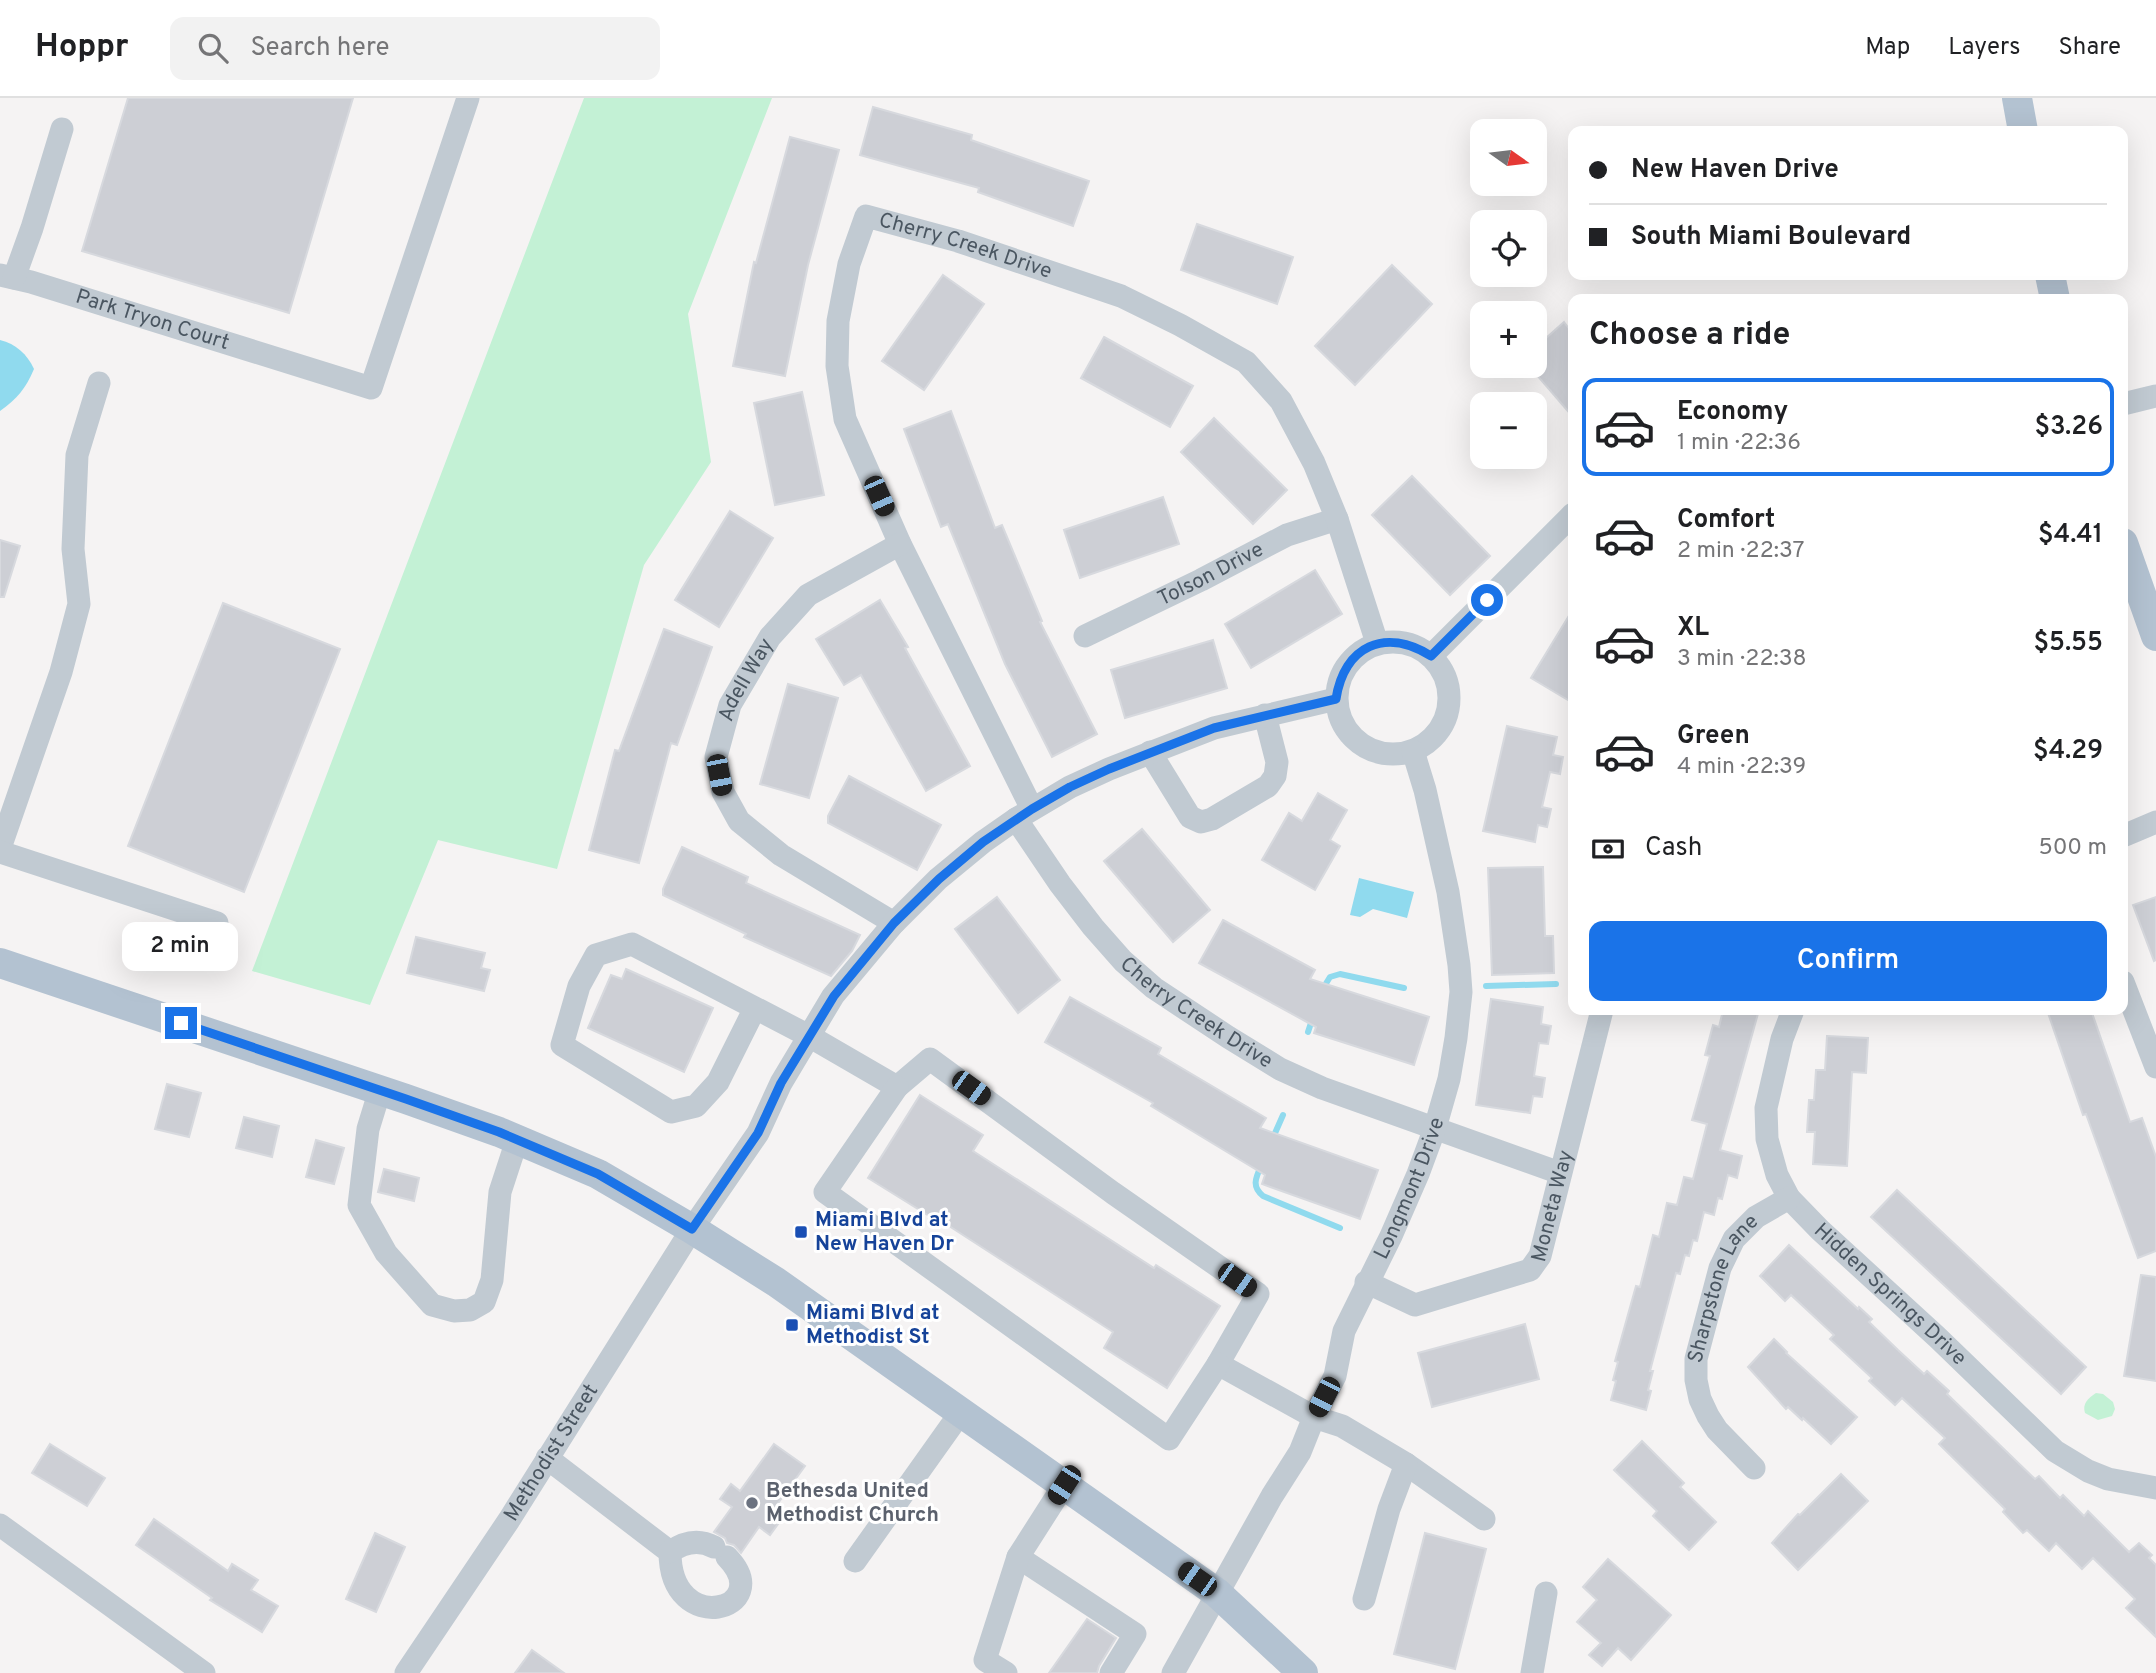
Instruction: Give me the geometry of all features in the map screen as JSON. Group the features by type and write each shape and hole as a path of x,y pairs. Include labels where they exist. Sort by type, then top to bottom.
{"main road":[{"path":"2017,98 2022,126"},
{"path":"2128,557 2156,636"},
{"path":"0,963 380,1090 517,1140 598,1174 776,1282 1217,1593 1303,1673"}],"street":[{"name":"Park Tryon Court","path":"7,276 371,388 468,98"},
{"path":"7,276 32,228 62,129"},
{"name":"Cherry Creek Drive","path":"1377,643 1337,519 1314,463 1281,401 1246,362 1121,296 958,241 866,216 847,275 838,321 837,366 845,419 1024,814 1060,884 1123,961 1154,988 1280,1069 1322,1088 1560,1173"},
{"path":"99,383 77,455 73,549 79,604 61,673 0,850 217,923"},
{"path":"2128,403 2156,396"},
{"name":"Tolson Drive","path":"1086,636 1287,536 1337,519"},
{"path":"1431,656 1568,519"},
{"name":"Adell Way","path":"894,923 781,855 739,821 723,792 716,757 730,705 770,636 808,595 900,544"},
{"path":"1396,641 1415,645 1431,656 1443,671 1448,689 1448,708 1442,726 1430,741 1413,751 1396,755 1378,753 1362,745 1348,733 1339,717 1336,699 1339,681 1347,664 1360,651 1377,643 1396,641"},
{"name":"Methodist Street","path":"406,1673 509,1520 692,1229 758,1133 781,1083 834,996 894,923 939,879 983,842 1070,787 1214,728 1336,699"},
{"path":"1150,752 1190,817 1201,822 1212,819 1268,786 1275,776 1277,762 1265,715"},
{"name":"Longmont Drive","path":"1172,1673 1300,1452 1335,1376 1344,1331 1402,1211 1435,1128 1449,1079 1461,992 1448,892 1425,790 1413,751"},
{"path":"2128,834 2156,822"},
{"path":"755,1008 718,1082 696,1106 671,1112 562,1045 579,986 596,955 632,944 809,1036 897,1087"},
{"path":"2128,995 2156,1066"},
{"name":"Moneta Way","path":"1366,1282 1415,1305 1530,1270 1540,1256 1601,1015"},
{"name":"Hidden Springs Drive","path":"1791,1015 1782,1039 1766,1108 1767,1139 1777,1175 1789,1198 1819,1230 1937,1337 2055,1451 2080,1467 2108,1479 2156,1488"},
{"path":"930,1059 1113,1193 1258,1294 1217,1364 1169,1439 825,1192 897,1087 930,1059"},
{"path":"380,1090 368,1129 359,1205 386,1253 432,1305 462,1311 470,1310 484,1302 492,1280 500,1192 517,1140"},
{"name":"Sharpstone Lane","path":"1754,1468 1717,1430 1708,1416 1700,1399 1696,1380 1696,1359 1720,1268 1734,1239 1756,1217 1789,1198"},
{"path":"1217,1364 1314,1418 1342,1426 1406,1464 1484,1519"},
{"path":"855,1561 961,1412"},
{"path":"547,1458 670,1552 673,1575 680,1589 691,1600 703,1608 716,1609 737,1596 741,1586 738,1568 721,1552 707,1543 688,1543 670,1552"},
{"path":"1364,1599 1389,1509 1406,1464"},
{"path":"1006,1673 985,1660 1018,1557 1064,1485"},
{"path":"0,1525 204,1673"},
{"path":"1018,1557 1135,1634 1111,1673"},
{"path":"1532,1673 1546,1593"}],"green space":[{"path":"584,98 772,98 688,314 711,462 644,565 557,869 438,840 370,1005 252,971"},
{"path":"2096,1393 2103,1394 2113,1402 2115,1409 2112,1416 2098,1420 2085,1413 2086,1402"}],"water":[{"path":"0,340 20,350 34,369 20,393 0,411"},
{"path":"1359,878 1414,892 1407,918 1373,909 1360,917 1350,915"}],"building":[{"path":"128,98 353,98 289,313 82,251"},
{"path":"873,107 972,135 971,140 1089,181 1073,226 978,192 979,188 860,155"},
{"path":"790,137 839,150 808,265 785,376 733,366 754,262 756,263"},
{"path":"1197,224 1293,257 1277,304 1181,270"},
{"path":"1392,265 1432,304 1355,385 1315,346"},
{"path":"943,275 984,304 924,390 882,361"},
{"path":"1564,322 1568,327 1568,411 1539,378 1547,378 1547,337"},
{"path":"1104,337 1193,386 1170,427 1081,378"},
{"path":"802,392 824,495 775,505 754,403"},
{"path":"951,411 995,528 1002,525 1042,621 1040,622 1097,734 1052,757 1005,664 948,524 941,527 904,429"},
{"path":"1214,418 1287,490 1253,524 1181,452"},
{"path":"1412,476 1490,556 1450,595 1372,515"},
{"path":"1163,497 1179,544 1080,578 1064,530"},
{"path":"730,511 773,538 719,627 675,600"},
{"path":"0,540 20,546 4,597 0,597"},
{"path":"1315,570 1342,614 1251,668 1225,624"},
{"path":"880,600 908,647 905,648 970,766 926,791 861,675 844,685 816,639"},
{"path":"223,603 340,649 244,892 128,846"},
{"path":"1568,617 1568,700 1531,678"},
{"path":"664,629 712,647 677,745 671,743 639,863 589,850 615,750 619,751"},
{"path":"1213,640 1227,688 1125,718 1111,670"},
{"path":"788,684 838,698 809,798 760,784"},
{"path":"1507,726 1557,737 1553,755 1563,757 1560,774 1550,772 1542,807 1551,809 1547,827 1538,825 1535,842 1483,831"},
{"path":"849,776 941,825 917,870 828,823 828,816"},
{"path":"1318,793 1347,810 1330,840 1340,846 1315,890 1262,860 1289,813 1302,821"},
{"path":"1142,829 1210,910 1173,942 1104,861"},
{"path":"682,847 748,877 746,883 860,935 852,951 831,976 744,937 746,934 663,895 663,889"},
{"path":"1543,867 1545,936 1553,936 1554,973 1492,975 1488,868"},
{"path":"997,897 1060,980 1018,1013 955,929"},
{"path":"2156,897 2156,960 2154,961 2133,905"},
{"path":"1223,920 1315,970 1310,979 1429,1017 1414,1065 1314,1033 1316,1027 1199,963"},
{"path":"416,937 485,953 481,968 490,970 484,991 407,973"},
{"path":"626,969 713,1008 684,1072 588,1028 611,975 622,979"},
{"path":"1070,997 1161,1048 1158,1054 1266,1118 1260,1128 1378,1170 1360,1219 1262,1184 1265,1175 1151,1106 1153,1103 1045,1042"},
{"path":"1491,999 1543,1007 1541,1024 1551,1026 1548,1044 1539,1043 1534,1076 1545,1078 1542,1097 1533,1096 1530,1113 1476,1105"},
{"path":"1722,1015 1758,1015 1720,1150 1742,1156 1737,1178 1728,1175 1722,1199 1718,1198 1714,1215 1704,1212 1697,1241 1693,1240 1689,1256 1685,1255 1680,1274 1676,1273 1650,1371 1653,1371 1648,1390 1651,1391 1646,1410 1611,1400 1618,1362 1615,1361 1636,1286 1640,1287 1653,1235 1659,1237 1667,1203 1677,1205 1684,1177 1693,1179 1707,1124 1692,1120 1710,1056 1705,1055 1713,1025 1719,1027"},
{"path":"2049,1015 2093,1015 2130,1122 2142,1118 2156,1157 2156,1251 2138,1258 2086,1114 2083,1115"},
{"path":"1827,1036 1868,1038 1866,1073 1852,1072 1847,1166 1813,1164 1815,1132 1807,1132 1809,1100 1814,1100 1816,1070 1825,1070"},
{"path":"167,1084 201,1093 189,1137 155,1129"},
{"path":"920,1095 983,1135 973,1151 1154,1268 1156,1265 1220,1306 1167,1388 1104,1348 1113,1332 932,1215 931,1217 868,1178"},
{"path":"244,1117 279,1126 272,1157 236,1148"},
{"path":"316,1140 344,1148 334,1184 306,1177"},
{"path":"384,1169 419,1178 414,1201 378,1192"},
{"path":"1897,1190 2086,1367 2061,1394 1871,1217"},
{"path":"1789,1245 1872,1319 1869,1322 1924,1374 1927,1371 1949,1391 1947,1394 2035,1479 2039,1476 2060,1498 2063,1495 2084,1516 2088,1511 2129,1552 2139,1543 2152,1555 2149,1558 2156,1565 2156,1637 2126,1608 2135,1599 2093,1558 2082,1569 2056,1543 2049,1551 2027,1530 2023,1533 2003,1512 2005,1509 1939,1444 1945,1438 1902,1398 1895,1405 1869,1381 1872,1378 1830,1339 1834,1335 1791,1295 1785,1301 1760,1276"},
{"path":"2141,1275 2156,1277 2156,1381 2124,1376"},
{"path":"1525,1324 1539,1379 1432,1407 1418,1353"},
{"path":"1774,1339 1857,1417 1831,1444 1803,1418 1802,1420 1788,1407 1786,1409 1748,1367"},
{"path":"1642,1441 1684,1483 1680,1487 1716,1522 1689,1550 1653,1516 1657,1511 1614,1470"},
{"path":"50,1444 105,1478 87,1506 32,1473"},
{"name":"Bethesda United Methodist Church","path":"774,1444 805,1466 771,1513 781,1520 770,1535 759,1527 741,1553 714,1532 732,1507 720,1499 731,1484 740,1491"},
{"path":"1841,1474 1868,1501 1798,1570 1772,1543 1798,1514"},
{"path":"154,1519 228,1571 232,1564 258,1580 251,1590 278,1606 262,1632 210,1600 212,1598 136,1545"},
{"path":"375,1533 405,1547 376,1612 346,1599"},
{"path":"1425,1533 1486,1549 1455,1669 1394,1654"},
{"path":"1608,1559 1671,1615 1631,1660 1618,1648 1602,1666 1589,1655 1601,1643 1577,1622 1597,1600 1583,1587"},
{"path":"1087,1619 1116,1638 1097,1673 1049,1673"},
{"path":"532,1650 564,1673 515,1673"}],"waterway":[{"path":"1322,990 1330,977 1340,974 1404,988"},
{"path":"1486,986 1556,984"},
{"path":"1308,1032 1313,1017"},
{"path":"1272,1140 1283,1115"},
{"path":"1261,1166 1256,1182 1257,1189 1263,1196 1340,1228"}],"place":[{"name":"Miami Blvd at New Haven Dr","path":"801,1232"},
{"name":"Miami Blvd at Methodist St","path":"792,1325"},
{"name":"Bethesda United Methodist Church","path":"752,1503"}],"route":[{"path":"181,1023 499,1132 598,1174 692,1229 758,1133 781,1083 834,996 894,923 939,879 983,842 1032,809 1109,769 1214,728 1336,699 1339,681 1347,664 1360,651 1377,643 1396,641 1415,645 1431,656 1487,600"}]}
